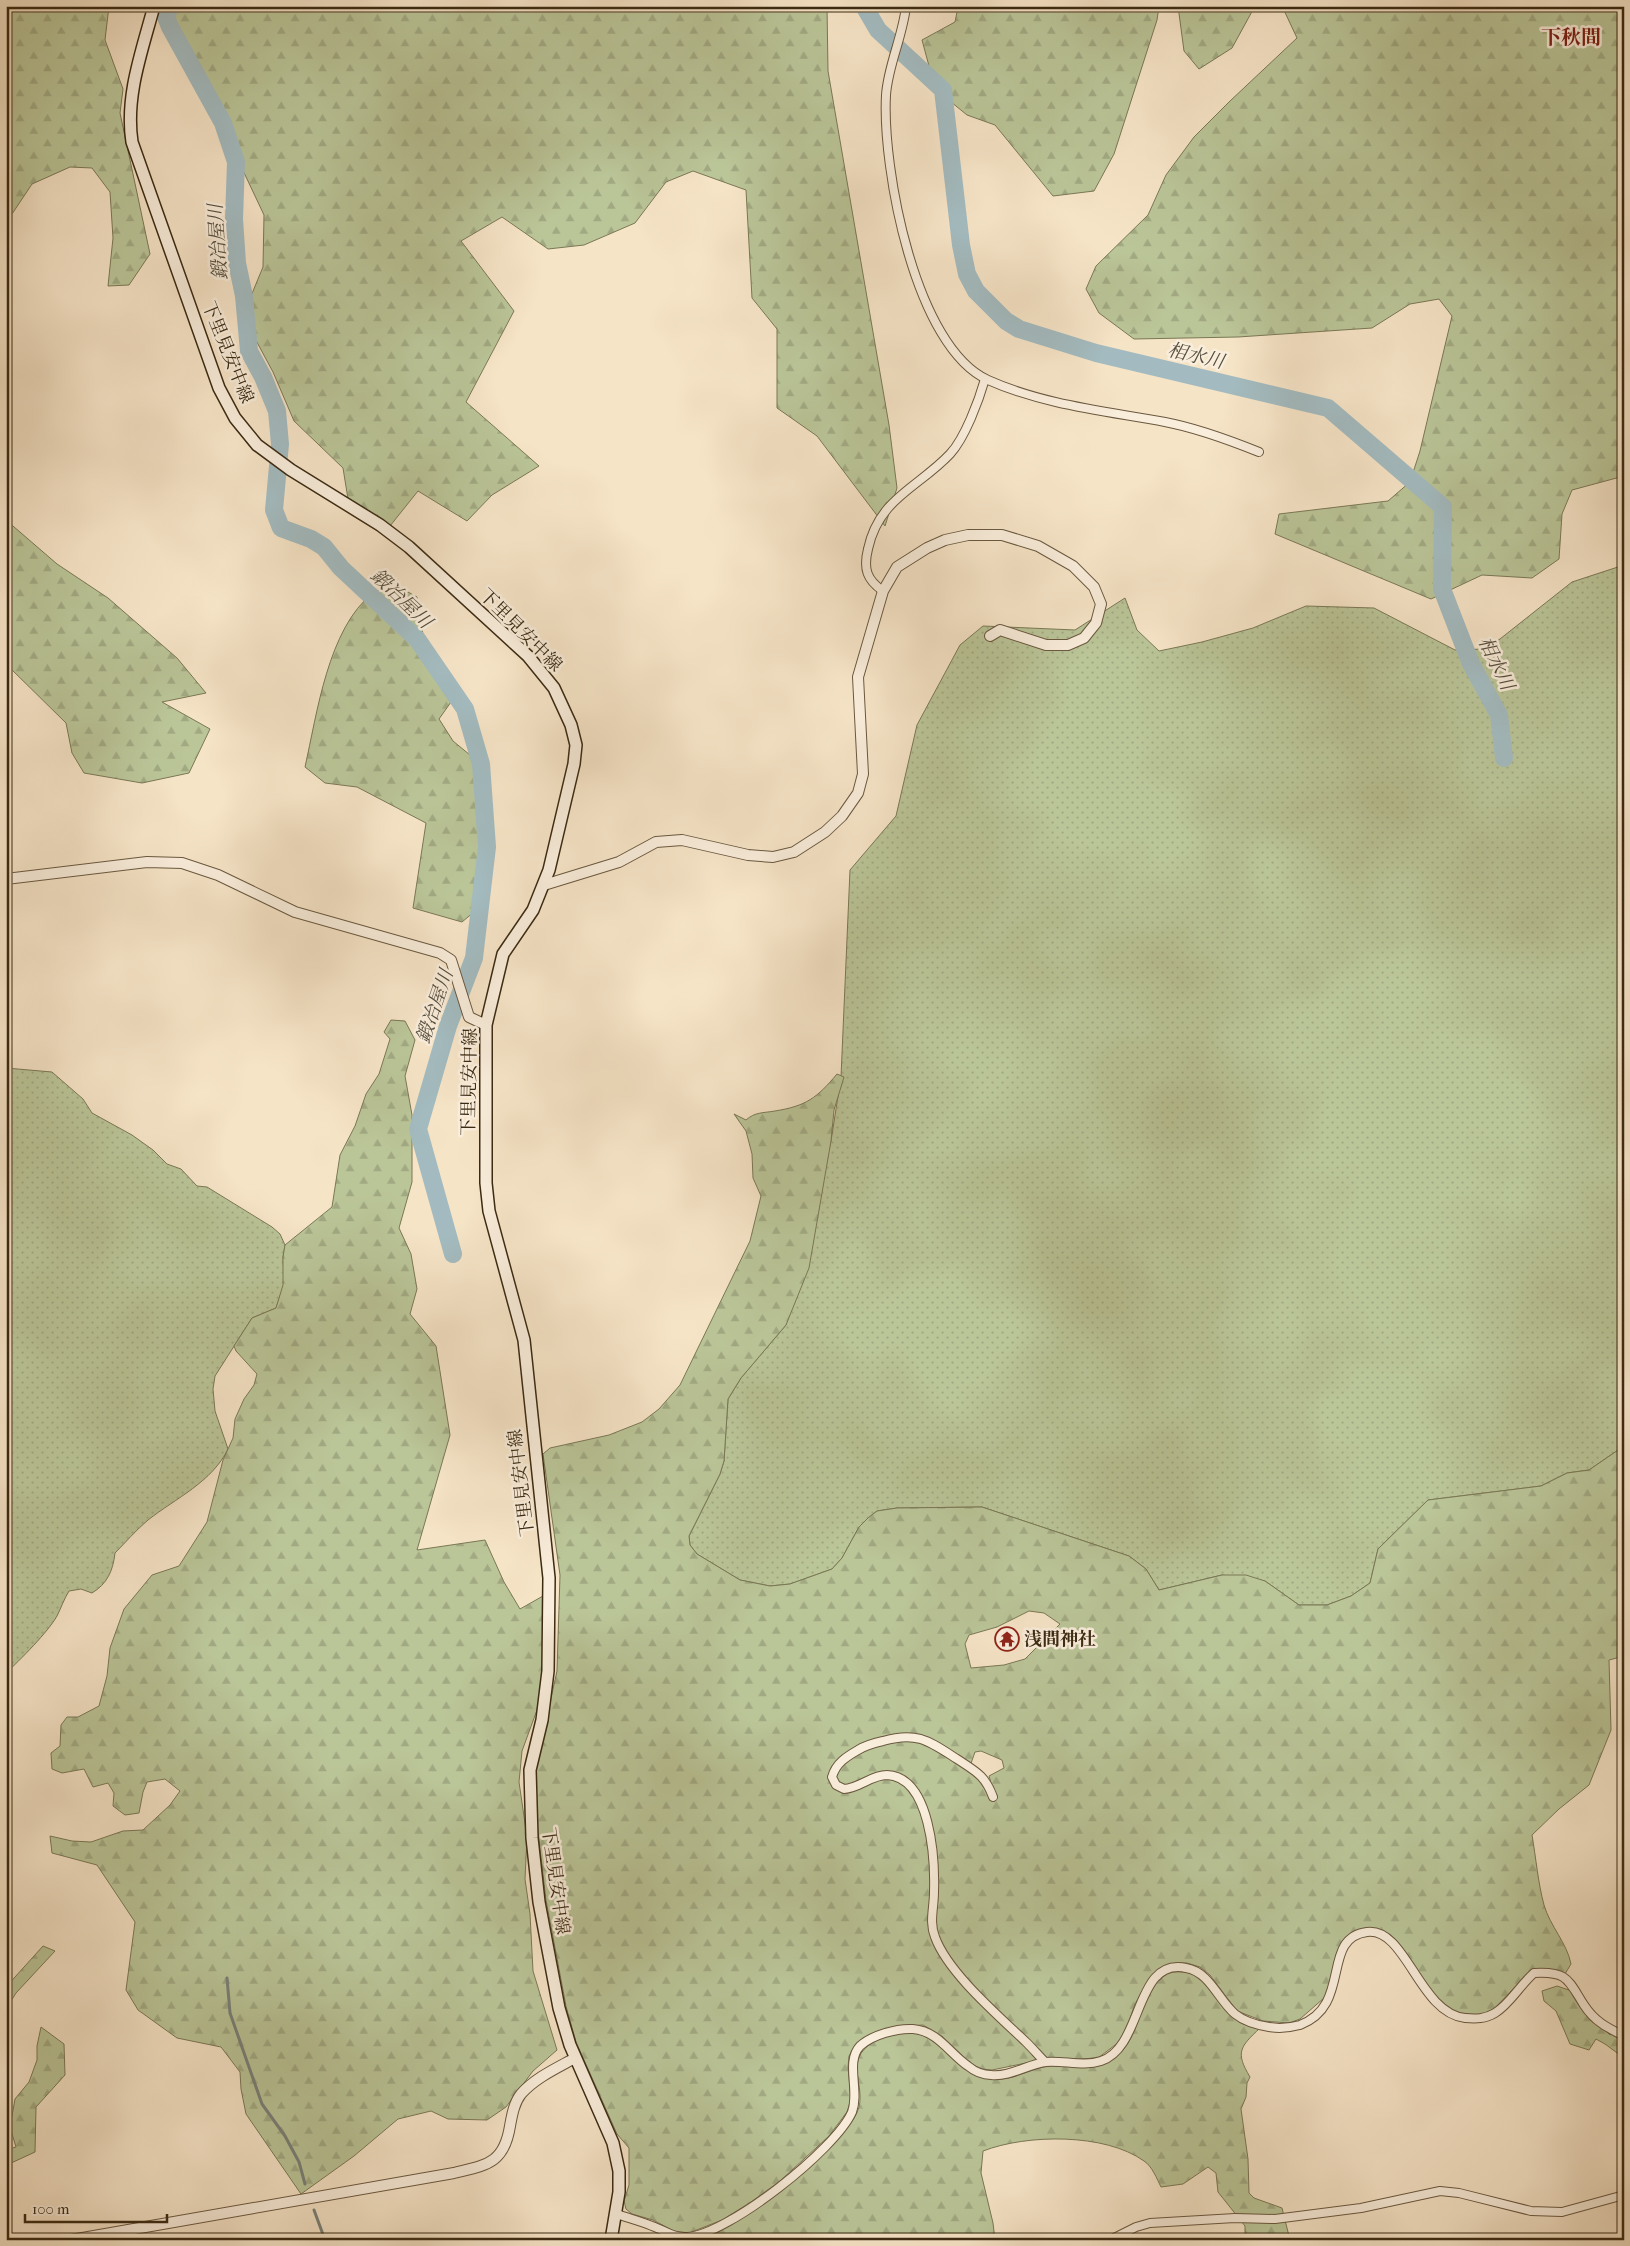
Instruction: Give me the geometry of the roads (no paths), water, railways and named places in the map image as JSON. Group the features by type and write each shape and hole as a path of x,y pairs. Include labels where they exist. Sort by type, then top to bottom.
{"main road":[{"name":"下里見安中線","path":"154,6 133,87 129,112 132,142 219,388 235,418 246,433 269,455 380,525 409,547 528,656 554,688 571,725 576,746 574,764 544,885 533,910 503,954 486,1025 486,1183 489,1211 524,1340 549,1578 548,1671 542,1720 530,1770 532,1838 539,1902 559,2008 575,2058 613,2143 619,2171 617,2214 611,2240"}],"street":[{"path":"906,6 902,31 886,93 888,137 898,214 918,283 942,336 962,360 985,379 1073,406 1166,422 1259,452"},
{"path":"884,591 873,584 867,575 866,558 871,535 880,516 899,495 951,453 970,420 985,379"},
{"path":"544,885 619,862 656,842 682,840 748,855 773,857 794,852 825,832 842,816 858,793 863,774 858,677 884,591 892,574 903,562 927,548 945,540 968,535 1002,535 1038,546 1073,566 1094,587 1101,604 1096,623 1084,638 1068,645 1046,645 1000,630 990,636"},
{"path":"6,879 147,862 182,863 218,875 295,912 440,953 451,960 469,1016 486,1025"},
{"path":"994,1796 980,1774 934,1744 914,1736 902,1736 865,1745 841,1760 832,1777 836,1785 844,1789 873,1777 886,1775 909,1783 922,1806 929,1827 934,1893 931,1911 932,1929 940,1950 996,2014 1045,2062"},
{"path":"617,2214 650,2225 672,2236 691,2237 708,2232 754,2206 814,2158 851,2114 855,2100 854,2056 860,2047 874,2038 896,2030 922,2030 939,2039 968,2066 981,2073 993,2076 1045,2062 1100,2061 1120,2049 1129,2035 1138,2005 1152,1981 1169,1969 1176,1967 1187,1968 1206,1979 1230,2010 1245,2021 1273,2028 1290,2028 1304,2023 1328,2001 1334,1988 1338,1956 1344,1943 1363,1932 1374,1932 1393,1943 1426,1992 1440,2008 1458,2017 1482,2019 1493,2014 1534,1974 1554,1973 1564,1976 1571,1983 1584,2006 1607,2029 1624,2036"},
{"path":"71,2240 444,2175 483,2166 495,2159 504,2150 512,2113 521,2095 533,2082 575,2058"},
{"path":"1110,2240 1136,2227 1150,2224 1235,2218 1275,2219 1361,2208 1440,2191 1459,2193 1532,2212 1562,2212 1624,2195"}],"waterway":[{"name":"鍛冶屋川","path":"170,6 166,17 170,27 223,123 236,162 234,219 237,263 244,296 249,351 263,377 277,411 280,444 274,510 281,528 311,539 324,547 341,568 417,639 465,709 481,764 487,847 474,958 448,1026 418,1129 453,1254"},
{"name":"相水川","path":"864,6 878,30 943,90 961,245 967,274 976,291 1006,321 1019,329 1096,353 1328,408 1443,507 1442,589 1471,664 1499,715 1504,758"},
{"path":"227,1978 230,2013 262,2104 285,2136 299,2162 305,2184"},
{"path":"314,2210 325,2240"}],"place":[{"name":"浅間神社","path":"1007,1639"}],"district":[{"name":"下秋間","path":"1571,37"}]}
